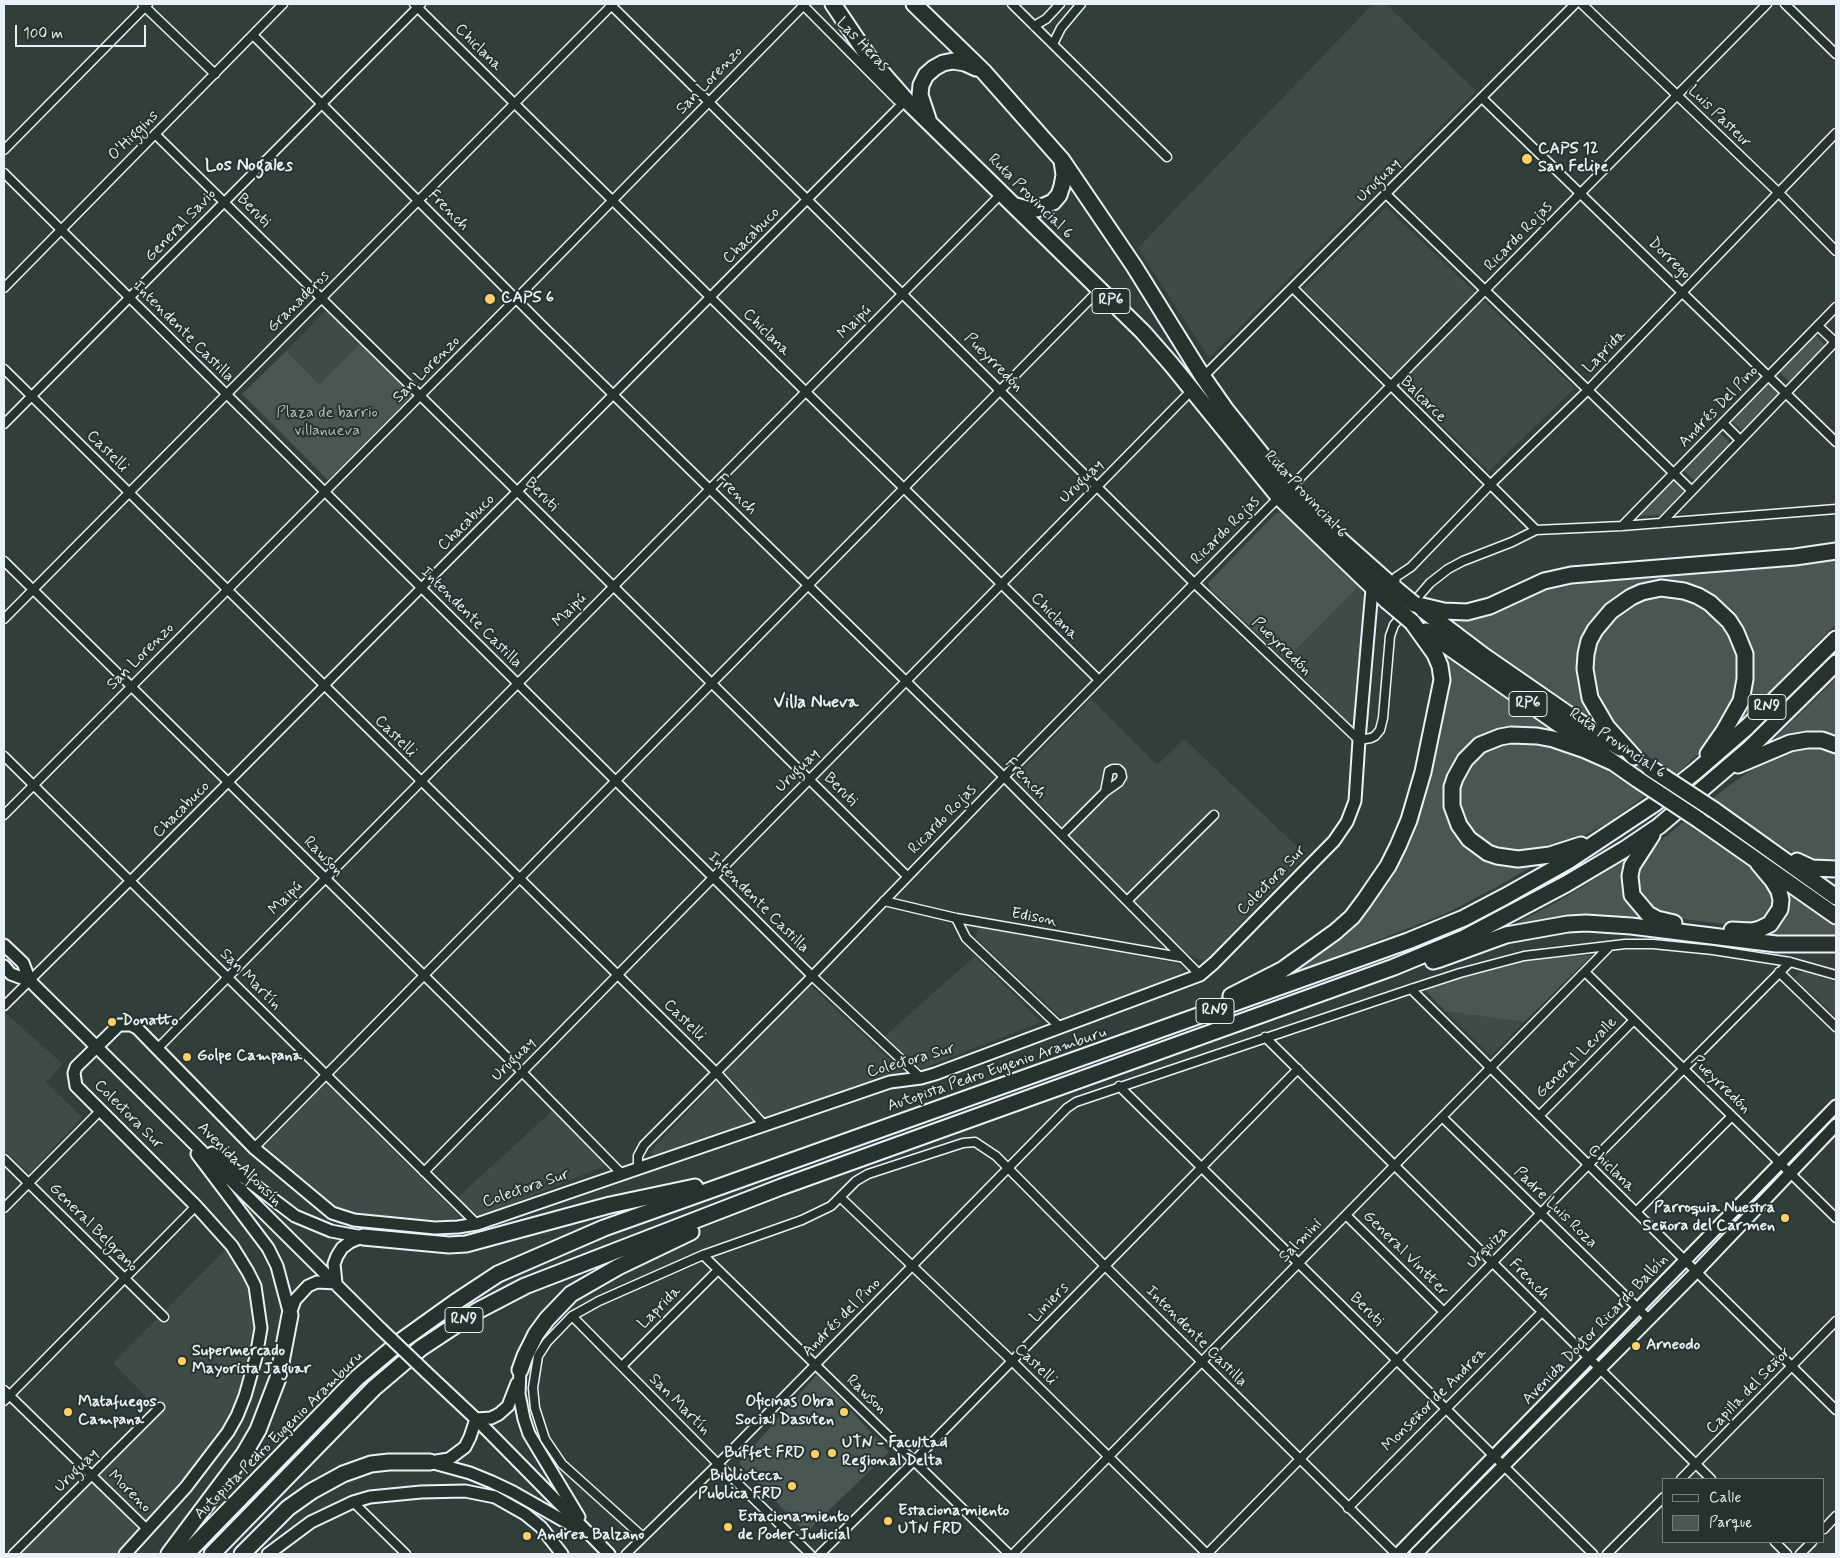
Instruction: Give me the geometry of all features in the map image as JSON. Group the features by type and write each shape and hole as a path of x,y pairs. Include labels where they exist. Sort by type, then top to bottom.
{"highway":[{"name":"Ruta Provincial 6","path":"833,4 870,59 904,102 928,121 1143,332 1192,390 1372,589 1393,593 1431,612 1484,656 1591,730 1714,810 1836,897"},
{"name":"Ruta Provincial 6","path":"914,4 984,72 1062,160 1134,266 1203,377 1284,493 1326,527 1393,593 1417,626 1612,762 1700,820 1758,863 1836,916"},
{"path":"928,121 920,95 921,85 926,75 934,68 943,63 953,61 965,63 984,72"},
{"path":"1016,206 1037,209 1053,202 1059,195 1062,186 1064,175 1062,160"},
{"path":"1431,612 1456,613 1479,610 1532,586 1571,575 1786,558 1836,551"},
{"path":"1634,757 1607,727 1590,698 1585,669 1589,641 1607,615 1631,597 1642,592 1661,588 1684,590 1710,603 1729,621 1742,644 1746,667 1743,690 1736,711 1695,772"},
{"path":"1133,1040 1227,998 1282,970 1335,932 1352,916 1375,885 1388,866 1409,820 1441,688 1438,660 1417,626"},
{"name":"Autopista Pedro Eugenio Aramburu","path":"186,1554 357,1378 401,1341 498,1274 604,1228 1436,930 1528,884 1620,828 1695,772 1747,727 1836,639"},
{"name":"Autopista Pedro Eugenio Aramburu","path":"212,1554 374,1388 421,1348 470,1316 525,1286 781,1187 1394,967 1464,938 1566,884 1625,849 1659,826 1728,769 1836,663"},
{"path":"1612,762 1585,750 1552,739 1524,736 1500,737 1480,745 1464,760 1452,787 1452,806 1459,825 1470,839 1488,852 1506,858 1534,857 1564,851 1620,828"},
{"path":"1728,769 1790,743 1822,740 1836,745"},
{"path":"1659,826 1637,856 1630,876 1632,895 1636,902 1648,914 1657,919 1741,932 1752,931 1770,924 1780,909 1781,900 1779,891 1773,881 1758,863"},
{"path":"1757,840 1805,866 1819,869 1836,869"},
{"path":"1394,967 1440,959 1506,935 1568,924 1604,923 1776,944 1836,944"},
{"path":"363,1237 449,1245 466,1244 610,1205 690,1188 719,1186"},
{"path":"520,1370 536,1334 547,1319 571,1294 648,1252 732,1213 781,1187"},
{"path":"169,1554 244,1454 258,1430 278,1378 290,1315"},
{"path":"242,1554 288,1508 312,1491 343,1474 371,1464 430,1462"}],"main road":[{"name":"Colectora Sur","path":"125,1554 186,1487 228,1432 237,1416 250,1379 261,1328 255,1286 232,1246 196,1206 76,1086 74,1080 76,1067 119,1025 125,1024 137,1028 254,1148 322,1206 341,1217 354,1220 434,1228 477,1224 890,1082 921,1078 1200,975 1334,840 1347,822 1355,801 1358,740 1372,589"},
{"name":"Avenida Alfonsín","path":"4,945 23,963 30,981 381,1329 476,1420 591,1536"},
{"name":"Avenida Alfonsín","path":"4,966 11,974 30,981"},
{"name":"Avenida Doctor Ricardo Balbín","path":"1397,1554 1590,1360 1836,1106"},
{"path":"172,1122 295,1216 331,1231 363,1237"},
{"path":"172,1122 268,1248 277,1266 290,1315"},
{"name":"Avenida Doctor Ricardo Balbín","path":"1416,1554 1696,1272 1836,1125"},
{"path":"290,1315 295,1300 308,1286 317,1282 336,1283 334,1264 336,1256 350,1242 363,1237"},
{"path":"430,1462 449,1459 457,1455 465,1447 476,1420 491,1418 508,1406 514,1394 520,1370"},
{"path":"520,1370 520,1401 529,1434 591,1536 609,1554"},
{"path":"430,1462 470,1473 492,1482 591,1536"},
{"path":"268,1554 310,1522 353,1502 370,1497 421,1492 465,1491 495,1497 525,1514 541,1528 562,1554"}],"street":[{"name":"O'Higgins","path":"4,288 283,4"},
{"name":"Pueyrredón","path":"612,4 1194,583 1358,740"},
{"name":"Granaderos","path":"4,619 612,4"},
{"name":"Las Heras","path":"803,4 904,102"},
{"name":"San Lorenzo","path":"4,815 516,299 803,4"},
{"path":"1012,4 1167,157"},
{"path":"1034,26 1046,19 1060,4"},
{"path":"1053,44 1062,28 1081,4"},
{"name":"Uruguay","path":"1203,377 1575,4"},
{"name":"Luis Pasteur","path":"1582,4 1779,193 1836,251"},
{"name":"Ricardo Rojas","path":"638,1168 638,1156 644,1144 812,976 907,876 1194,583 1391,387 1767,4"},
{"path":"1785,4 1836,54"},
{"path":"4,150 145,5 215,74"},
{"name":"Chiclana","path":"418,5 710,298 1099,680"},
{"name":"General Savio","path":"4,424 418,5"},
{"name":"French","path":"252,35 516,299 1004,777 1180,957 1200,975"},
{"name":"Dorrego","path":"1482,98 1683,291 1836,442"},
{"name":"Chacabuco","path":"4,1006 904,102"},
{"name":"Beruti","path":"156,134 907,876"},
{"name":"Laprida","path":"1393,593 1396,577 1411,567 1490,485 1588,390 1836,134"},
{"name":"Intendente Castilla","path":"4,173 812,976 921,1078"},
{"name":"Maipú","path":"158,1048 1002,193"},
{"path":"1386,194 1691,490"},
{"name":"Balcarce","path":"1293,288 1536,530"},
{"path":"254,1148 1100,290"},
{"name":"Andrés Del Pino","path":"1622,526 1836,308"},
{"path":"1661,522 1836,342 1818,326"},
{"name":"Castelli","path":"4,369 716,1072 766,1126"},
{"name":"Uruguay","path":"424,1172 1192,390"},
{"path":"1723,423 1740,440"},
{"path":"1358,740 1371,738 1380,730 1383,718 1388,643 1391,630 1422,592 1439,576 1455,565 1536,530 1622,526 1836,509"},
{"name":"Rawson","path":"4,561 522,1072 621,1173"},
{"name":"San Martín","path":"4,756 477,1224"},
{"path":"1062,835 1105,792"},
{"path":"1127,901 1214,815"},
{"name":"Edison","path":"884,902 956,918 1180,957"},
{"path":"956,918 966,938 1060,1027"},
{"name":"Andrés del Pino","path":"626,1554 718,1464 1067,1108 1076,1102 1460,973 1524,956 1625,944 1654,944 1713,950 1790,962 1836,975"},
{"name":"Salmini","path":"1014,1554 1609,947"},
{"name":"Urquiza","path":"1207,1554 1540,1213 1790,962"},
{"name":"Pueyrredón","path":"1585,972 1836,1218"},
{"path":"1779,972 1836,1027"},
{"name":"Chiclana","path":"1411,989 1836,1410"},
{"name":"General Levalle","path":"1539,1116 1634,1020"},
{"name":"French","path":"1265,1037 1710,1478"},
{"name":"Liniers","path":"820,1554 914,1461 1298,1069"},
{"name":"Beruti","path":"1119,1086 1593,1554"},
{"path":"4,1208 100,1111"},
{"path":"1636,1212 1732,1116"},
{"name":"Padre Luis Roza","path":"1442,1117 1649,1319"},
{"name":"Intendente Castilla","path":"841,1198 856,1181 868,1174 963,1143 976,1142 985,1147 1348,1508 1397,1554"},
{"name":"General Belgrano","path":"4,1159 164,1317"},
{"path":"643,1538 562,1464 545,1440 539,1425 533,1388 538,1356 546,1342 572,1316 599,1301 703,1255 802,1220 832,1206 841,1198"},
{"name":"Castelli","path":"841,1198 1012,1361 1207,1554"},
{"path":"6,1395 125,1279 196,1206"},
{"name":"General Vintter","path":"1346,1215 1444,1312"},
{"name":"Rawson","path":"703,1255 1009,1554"},
{"name":"Laprida","path":"622,1366 718,1270"},
{"name":"Monseñor de Andrea","path":"1348,1508 1542,1312"},
{"name":"San Martín","path":"572,1316 810,1554"},
{"name":"Capilla del Señor","path":"1682,1478 1836,1321"},
{"name":"Moreno","path":"6,1395 148,1530"},
{"name":"Uruguay","path":"13,1554 160,1407"},
{"path":"1607,1554 1662,1499"},
{"path":"353,1502 406,1554"},
{"path":"1825,1529 1836,1516"},
{"path":"1776,1543 1788,1554"},
{"path":"1800,1554 1811,1543"}],"shaded area":[{"path":"1373,4 1386,4 1476,91 1209,358 1138,248"},
{"path":"1386,207 1575,388 1489,471 1303,289"},
{"path":"326,310 360,344 319,384 286,351"},
{"path":"1360,585 1365,602 1354,719 1348,723 1286,660"},
{"path":"1091,699 1157,765 1184,739 1306,855 1204,962 1181,950 1014,778"},
{"path":"978,927 1176,963 1184,970 1175,977 1062,1018 976,938"},
{"path":"975,956 1041,1022 921,1069 885,1036"},
{"path":"1803,971 1836,982 1836,1016 1794,978"},
{"path":"811,986 902,1071 653,1156 650,1152 725,1072"},
{"path":"1445,1011 1524,1022 1491,1056"},
{"path":"4,1012 63,1064 46,1082 82,1117 29,1174 4,1149"},
{"path":"326,1083 460,1217 450,1220 381,1218 335,1207 265,1146"},
{"path":"552,1111 607,1165 480,1217 457,1198"},
{"path":"225,1250 231,1255 249,1289 255,1323 243,1390 225,1428 150,1518 115,1554 21,1554 162,1413 113,1363"}],"green space":[{"path":"1815,334 1825,345 1791,383 1778,371"},
{"name":"Plaza de barrio villanueva","path":"360,344 412,395 328,480 242,394 286,351 319,384"},
{"path":"1768,383 1780,395 1744,432 1731,421"},
{"path":"1719,432 1731,444 1695,481 1682,469"},
{"path":"1671,480 1684,490 1661,515 1636,516"},
{"path":"1276,513 1285,513 1360,585 1286,660 1212,591 1208,583"},
{"path":"1836,555 1836,624 1737,724 1735,724 1742,629 1666,582 1591,628 1590,718 1464,633 1441,615 1554,582"},
{"path":"1659,593 1686,596 1722,619 1741,658 1736,703 1705,748 1681,770 1606,824 1559,846 1519,853 1494,848 1473,836 1458,808 1457,786 1472,757 1502,740 1546,742 1594,762 1630,783 1423,623 1425,620 1546,705 1646,771 1657,763 1622,735 1613,725 1596,698 1591,661 1598,636 1622,607"},
{"path":"1442,654 1561,735 1500,730 1479,738 1456,761 1460,838 1541,861 1447,913 1269,983 1318,950 1397,856"},
{"path":"1836,678 1836,739 1765,748"},
{"path":"1817,745 1836,750 1836,863 1824,864 1799,856 1720,804 1695,826 1764,876 1775,891 1774,910 1761,922 1739,926 1675,918 1657,913 1637,892 1636,874 1639,866 1650,850 1677,827 1760,764 1786,750"},
{"path":"1629,858 1626,874 1653,922 1758,936 1786,889 1836,924 1836,940 1789,941 1660,927 1501,931 1557,902"},
{"path":"1592,955 1524,1022 1445,1011 1424,989 1462,975 1524,959"},
{"path":"1778,1172 1782,1174 1700,1260 1697,1260 1697,1256"},
{"path":"1680,1273 1683,1273 1683,1276 1653,1307 1650,1307 1650,1304"},
{"path":"1633,1321 1637,1321 1637,1324 1603,1356 1603,1352"},
{"path":"1586,1370 1590,1372 1505,1458 1504,1454"},
{"name":"UTN - Facultad Regional Delta","path":"817,1374 889,1452 806,1533 739,1463"},
{"path":"1492,1468 1492,1471 1410,1554 1406,1554"}],"place":[{"name":"CAPS 12 San Felipe","path":"1527,159"},
{"name":"CAPS 6","path":"490,299"},
{"name":"Donatto","path":"112,1022"},
{"name":"Golpe Campana","path":"187,1057"},
{"name":"Parroquia Nuestra Señora del Carmen","path":"1785,1218"},
{"name":"Arneodo","path":"1636,1346"},
{"name":"Supermercado Mayorista Jaguar","path":"182,1361"},
{"name":"Matafuegos Campana","path":"68,1412"},
{"name":"Oficinas Obra Social Dasuten","path":"844,1412"},
{"name":"UTN - Facultad Regional Delta","path":"832,1453"},
{"name":"Buffet FRD","path":"815,1454"},
{"name":"Biblioteca Publica FRD","path":"792,1486"},
{"name":"Estacionamiento UTN FRD","path":"888,1521"},
{"name":"Estacionamiento de Poder Judicial","path":"728,1527"},
{"name":"Andrea Balzano","path":"527,1536"}],"district":[{"name":"Los Nogales","path":"249,166"},
{"name":"Villa Nueva","path":"816,703"}]}
